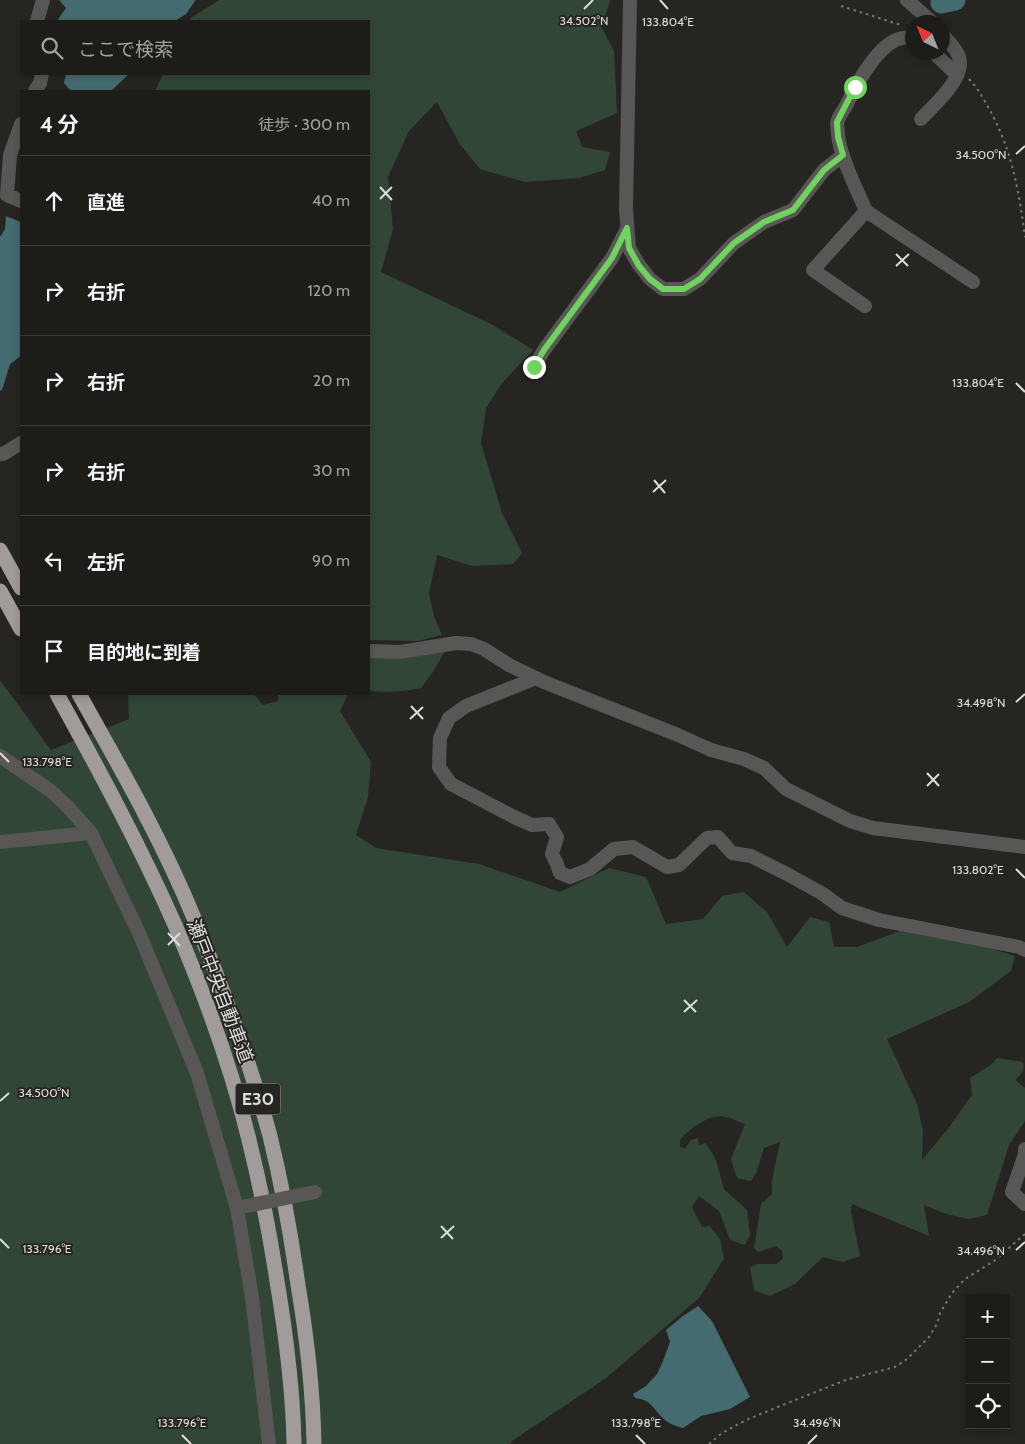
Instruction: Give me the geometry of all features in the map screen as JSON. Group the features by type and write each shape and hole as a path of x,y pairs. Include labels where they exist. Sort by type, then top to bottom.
{"highway":[{"path":"0,550 20,586"},
{"path":"0,591 20,627"},
{"name":"瀬戸中央自動車道","path":"58,695 108,786 147,865 205,1001 229,1070 247,1134 269,1231 286,1338 294,1444"},
{"name":"瀬戸中央自動車道","path":"81,695 166,855 224,992 248,1063 270,1137 289,1225 306,1335 314,1423 314,1444"}],"street":[{"path":"37,20 43,0"},
{"path":"630,0 626,209 629,248 639,266 650,279 663,289 684,289 700,279 734,243 764,222 793,210 824,170 843,155"},
{"path":"907,0 924,15"},
{"path":"905,38 897,39 888,45 873,60 855,87 837,122 838,137 843,155 866,211 973,282"},
{"path":"921,118 954,82 958,72 959,58 950,44"},
{"path":"943,60 958,72"},
{"path":"36,90 42,75"},
{"path":"20,127 10,155 7,195 20,201"},
{"path":"865,306 813,270 866,211"},
{"path":"534,367 544,350 612,258 627,228"},
{"path":"0,454 4,454 20,444"},
{"path":"370,651 400,652 456,643 471,644 484,648 509,665 536,678 594,703 678,735 711,750 744,759 764,768 786,789 850,821 873,828 1025,847"},
{"path":"536,678 466,706 449,718 440,738 439,767 451,784 514,818 532,825 549,824 557,837 552,854 560,874 570,877 590,869 614,849 633,847 666,867 678,865 707,838 718,837 732,853 751,856 823,894 842,908 880,920 1019,947 1025,950"},
{"path":"0,756 51,791 68,807 90,833 139,933 197,1073 237,1208 252,1297 269,1444"},
{"path":"0,842 90,833"},
{"path":"1025,1150 1012,1192 1025,1204"},
{"path":"237,1208 314,1192"}],"path":[{"path":"841,6 905,26"},
{"path":"958,72 972,82 983,98 1008,149 1018,188 1025,237"},
{"path":"709,1444 722,1433 777,1407 846,1380 895,1367 907,1359 929,1337 952,1293 965,1279 994,1261 1025,1234"}],"green space":[{"path":"219,0 610,0 602,28 614,51 617,113 576,131 582,147 610,152 605,170 579,178 525,182 480,169 459,143 437,102 409,131 388,177 393,229 381,272 493,325 533,350 503,382 486,408 481,443 502,513 522,553 513,564 472,566 437,555 429,594 434,616 442,635 418,641 370,640 370,90 155,90 163,75 370,75 370,20 190,20"},
{"path":"446,649 421,688 402,691 370,690 370,655"},
{"path":"0,680 51,750 129,719 128,695 255,695 263,705 278,701 278,695 348,695 340,711 371,762 368,797 356,835 376,848 479,864 560,892 609,868 646,877 666,924 703,919 722,896 744,892 767,912 787,947 810,917 829,922 834,947 857,947 900,931 993,949 1015,956 1011,971 969,1002 887,1039 917,1104 923,1131 922,1160 947,1130 972,1095 970,1078 992,1064 997,1058 1023,1062 1022,1072 1015,1080 1025,1088 1025,1121 1009,1145 987,1215 969,1219 946,1214 924,1205 929,1236 852,1204 851,1211 860,1256 843,1262 823,1257 795,1284 770,1296 754,1290 750,1267 758,1264 776,1264 783,1258 782,1251 776,1246 758,1252 754,1248 761,1204 772,1194 772,1180 780,1142 764,1148 757,1171 751,1181 737,1178 731,1159 745,1124 731,1118 713,1117 689,1131 680,1140 680,1147 685,1149 691,1140 698,1138 699,1145 706,1143 716,1160 724,1189 747,1210 750,1235 745,1245 730,1240 719,1211 699,1196 692,1207 702,1227 710,1226 720,1239 724,1259 699,1298 605,1379 510,1444 0,1444"}],"water":[{"path":"59,0 195,0 186,14 177,20 58,20 66,8"},
{"path":"66,75 128,75 112,90 70,90 64,83"},
{"path":"6,216 20,222 20,357 10,364 2,390 0,391 0,237 5,229"},
{"path":"698,1306 712,1321 750,1397 730,1409 701,1416 683,1428 668,1422 651,1405 635,1398 633,1394 646,1386 657,1374 670,1342 666,1330"}],"waterway":[{"path":"941,3 955,0"}],"route":[{"path":"534,367 544,350 612,258 627,228 629,248 639,266 650,279 663,289 684,289 700,279 734,243 764,222 793,210 824,170 843,155 838,137 837,122 855,87"}]}
